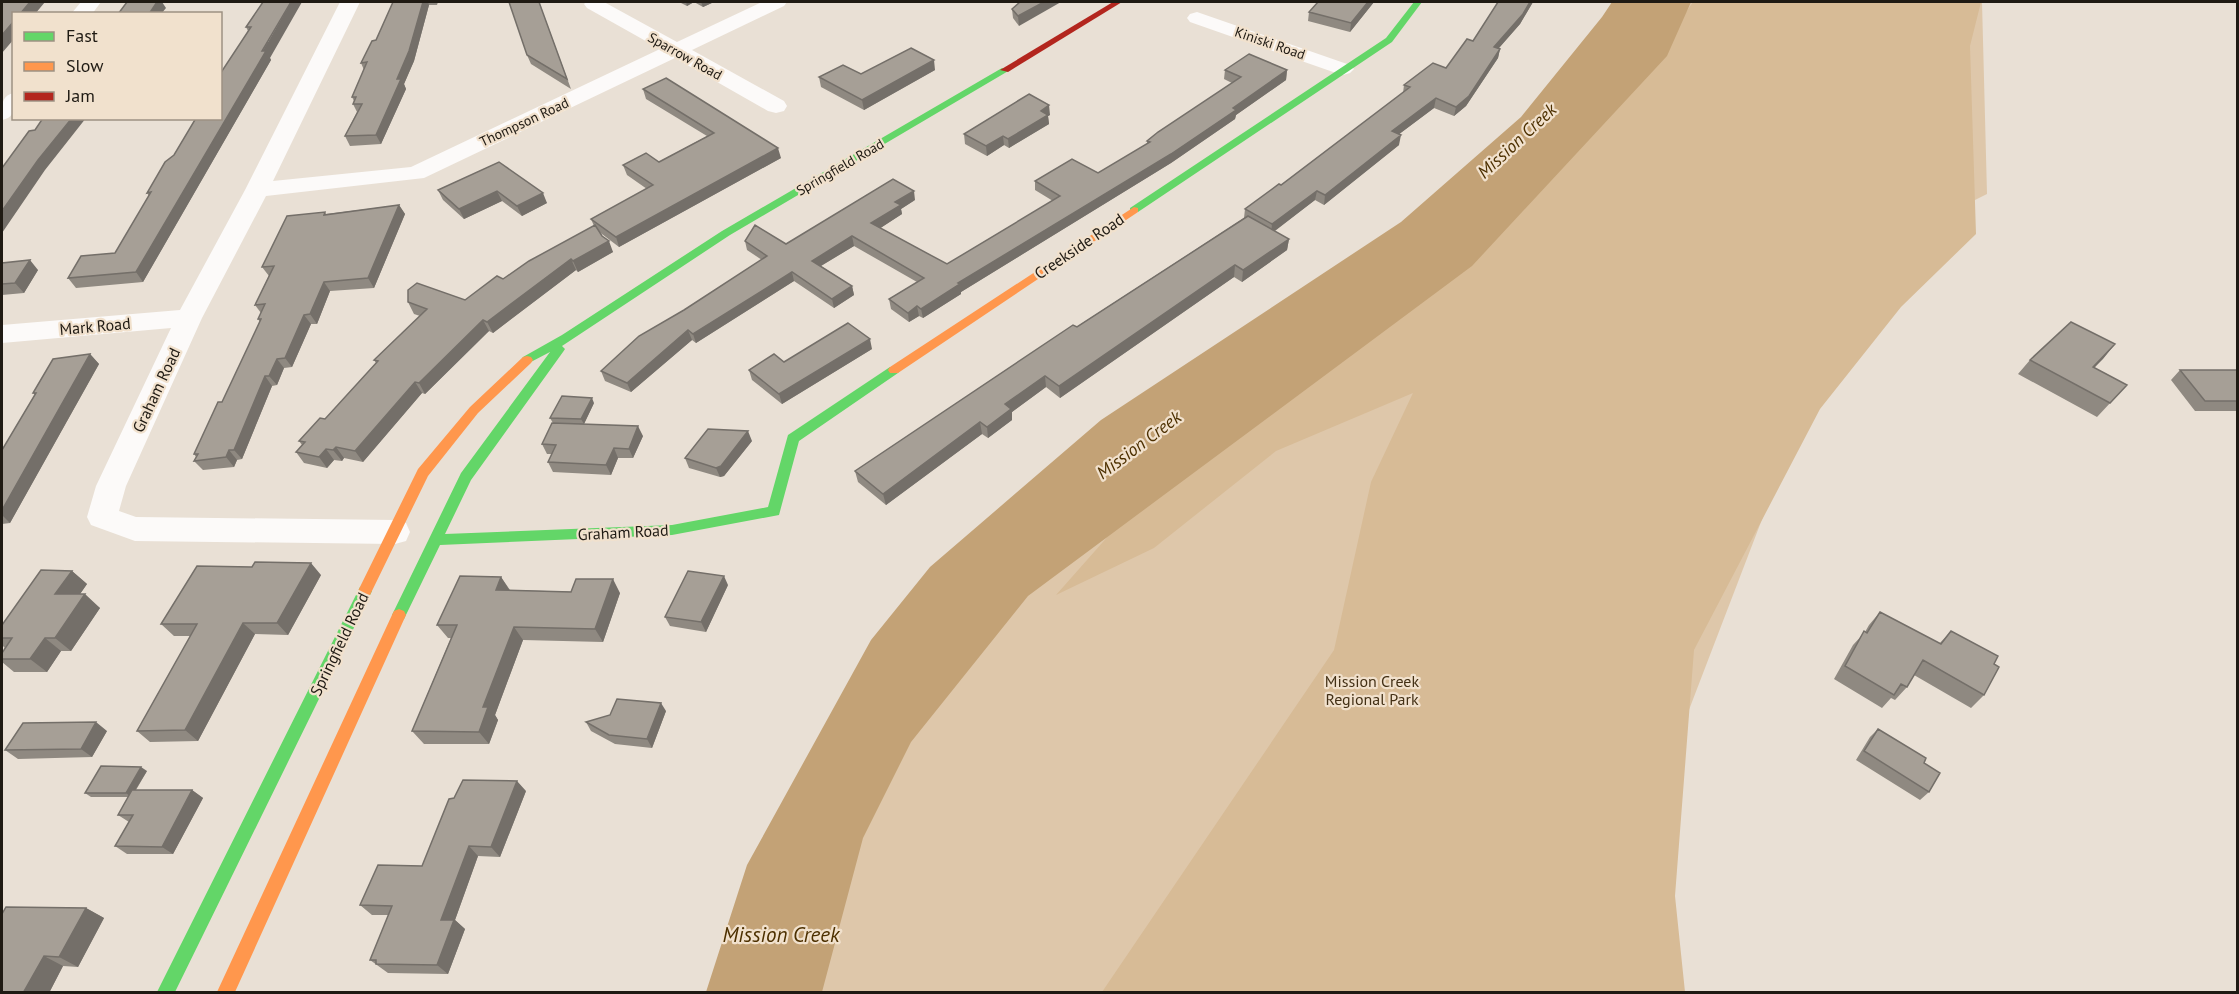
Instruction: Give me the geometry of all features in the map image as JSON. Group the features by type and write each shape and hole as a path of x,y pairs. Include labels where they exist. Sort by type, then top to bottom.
{"main road":[{"name":"Springfield Road","path":"166,993 423,473 474,410 524,362 566,338 726,233 1118,2"},
{"name":"Creekside Road","path":"774,511 793,438 1389,40 1418,2"},
{"name":"Springfield Road","path":"226,993 434,540 466,477 566,338"},
{"name":"Graham Road","path":"434,540 672,530 774,511"}],"street":[{"name":"Graham Road","path":"350,2 257,190 189,318 111,486 102,517 135,529 394,532"},
{"name":"Thompson Road","path":"257,190 416,173 777,2"},
{"name":"Sparrow Road","path":"594,4 776,106"},
{"name":"Kiniski Road","path":"1197,18 1343,69"},
{"path":"2,114 12,102"},
{"name":"Mark Road","path":"2,334 189,318"}],"green space":[{"name":"Mission Creek Regional Park","path":"1689,2 1982,2 1987,194 1863,256 1613,908 1602,992 782,992 883,774 1003,596"},
{"name":"Mission Creek Regional Park","path":"1693,2 1981,2 1970,46 1976,234 1901,307 1820,409 1694,650 1675,896 1685,992 1102,992 1334,650 1371,482 1413,393 1276,451 1154,548 1056,595 1110,534 1660,50"}],"water":[{"name":"Mission Creek","path":"1612,2 1691,2 1667,56 1472,266 1028,596 911,742 863,838 822,992 706,992 747,865 871,640 930,567 1101,420 1401,222 1521,117"}],"building":[{"path":"2,2 30,2 22,12 12,12 12,23 2,35"},
{"path":"127,2 157,2 150,12 120,12"},
{"path":"263,2 291,2 262,51 266,51 136,272 68,278 81,256 115,253 151,192 147,193 165,162 174,155 195,120 222,120 222,71 251,27 246,27"},
{"path":"393,2 423,2 409,51 397,79 401,79 376,135 345,136 362,104 353,104 356,97 352,97 367,62 361,63 372,41 376,40"},
{"path":"509,2 539,2 567,79 527,55"},
{"path":"1020,2 1044,2 1018,16 1012,9"},
{"path":"1318,2 1368,2 1351,23 1309,12"},
{"path":"1498,2 1530,2 1523,14 1494,47 1500,49 1469,96 1456,107 1436,98 1392,131 1401,135 1325,195 1317,191 1272,224 1245,209 1279,184 1281,185 1410,87 1404,85 1433,63 1446,68 1467,39 1473,41"},
{"path":"911,48 934,60 862,100 819,77 843,65 861,74"},
{"path":"1249,54 1287,70 1233,108 1236,110 1171,154 958,283 960,284 921,309 917,306 908,313 889,299 924,278 852,236 812,261 852,286 832,299 792,272 693,334 688,330 627,383 601,371 639,336 684,310 767,256 745,241 755,225 786,244 893,179 914,191 895,202 901,205 871,223 947,264 1060,196 1035,181 1072,159 1098,173 1150,142 1147,141 1158,132 1241,77 1225,70"},
{"path":"666,78 778,148 616,237 591,219 653,185 623,165 646,153 659,162 714,133 643,89"},
{"path":"1029,94 1049,105 1041,111 1048,115 1008,139 1003,136 986,146 964,134"},
{"path":"42,120 70,120 38,160 2,211 2,168 29,131 35,130"},
{"path":"499,162 543,193 517,206 497,191 459,209 438,190"},
{"path":"399,205 368,278 324,282 310,314 304,315 285,358 277,359 269,376 265,376 234,450 229,450 226,457 194,461 198,454 194,454 218,402 222,402 261,319 258,319 265,304 255,305 274,266 262,267 287,216 325,212 324,215"},
{"path":"1248,216 1289,239 1243,270 1235,265 1059,386 1045,376 1005,404 1011,409 987,427 980,422 883,494 855,471 1073,325 1077,327"},
{"path":"595,225 602,236 609,241 573,261 571,259 487,322 483,320 419,383 415,382 355,451 336,447 333,450 326,449 319,457 296,452 305,442 299,441 320,418 325,419 378,361 374,360 427,309 408,302 408,290 417,283 465,300 497,276 503,279 529,261"},
{"path":"30,260 15,283 2,284 2,263"},
{"path":"2071,322 2115,344 2093,367 2127,385 2110,403 2030,360"},
{"path":"848,323 870,339 779,394 749,370 774,354 784,362"},
{"path":"90,354 2,510 2,450 36,393 33,393 53,359"},
{"path":"2180,370 2238,370 2238,401 2205,401"},
{"path":"562,396 592,398 581,419 550,418"},
{"path":"552,423 638,426 629,449 614,448 606,465 548,462 556,445 542,444"},
{"path":"708,429 748,431 721,466 716,468 685,458"},
{"path":"255,562 311,563 277,623 243,623 185,730 137,731 197,624 161,624 197,566 252,567"},
{"path":"41,570 72,571 55,594 85,594 55,638 45,638 30,659 2,659 2,653 12,638 2,638 2,625"},
{"path":"688,571 724,576 701,622 665,617"},
{"path":"460,576 501,577 496,590 571,592 576,579 613,579 595,629 514,627 483,707 488,707 479,732 412,731 457,625 437,625"},
{"path":"1880,612 1941,644 1951,631 1998,656 1994,664 1999,667 1984,695 1923,660 1907,687 1901,684 1894,695 1845,666 1864,631 1867,633"},
{"path":"617,699 661,703 647,739 609,735 586,722 610,715"},
{"path":"96,722 81,749 5,750 23,723"},
{"path":"1878,729 1926,758 1924,763 1940,773 1929,792 1864,751"},
{"path":"101,766 141,767 126,793 85,793"},
{"path":"463,780 517,781 491,847 469,846 441,920 454,920 437,965 376,964 376,960 370,960 392,906 360,905 378,865 422,866 449,799 454,798"},
{"path":"132,790 192,790 162,847 115,846 133,815 118,815"},
{"path":"6,907 86,908 59,957 44,956 23,993 2,993 2,914"}],"traffic: fast":[{"path":"1134,210 1389,40 1418,2"},
{"path":"527,360 566,338 726,233 1005,70"},
{"path":"399,615 466,477 559,349"},
{"path":"434,540 672,530 774,511 793,438 894,370"},
{"path":"166,992 365,591"}],"traffic: slow":[{"path":"894,370 1134,210"},
{"path":"365,591 423,473 474,410 527,360"},
{"path":"226,992 399,615"}],"traffic: jam":[{"path":"1005,70 1118,2"}]}
